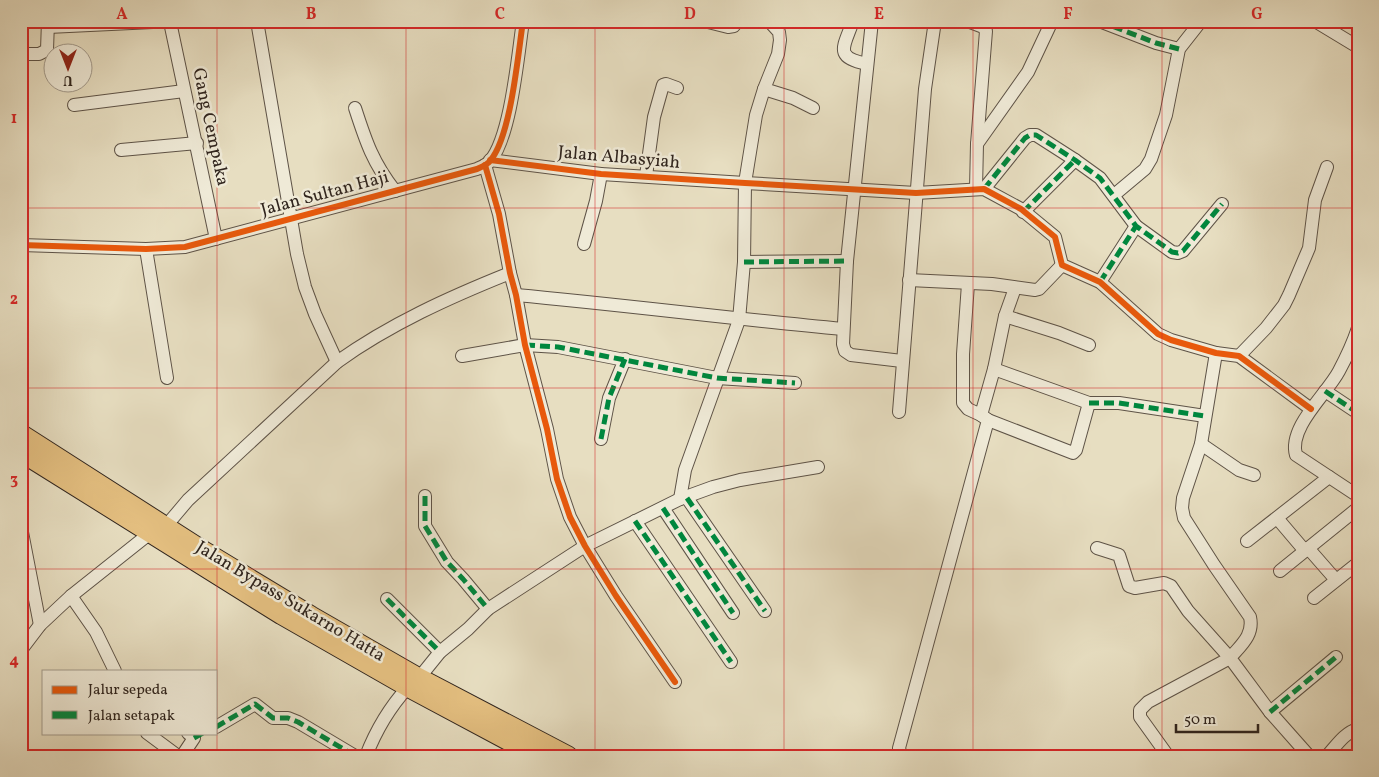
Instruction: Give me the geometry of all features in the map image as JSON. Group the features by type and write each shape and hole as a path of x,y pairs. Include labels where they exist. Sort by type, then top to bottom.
{"highway":[{"name":"Jalan Bypass Sukarno Hatta","path":"21,434 158,530"},
{"name":"Jalan Bypass Sukarno Hatta","path":"21,452 311,616 414,683 536,756"},
{"name":"Jalan Bypass Sukarno Hatta","path":"414,683 568,756"}],"street":[{"path":"257,21 297,254 305,287 337,362"},
{"path":"522,21 513,87 504,132 488,163 525,345 547,430 557,479 570,517 585,546 616,596 675,682"},
{"path":"704,21 728,27 734,26 737,21"},
{"path":"765,611 684,498 685,470 739,320 744,262 745,183 756,115 764,88 778,54 780,40 779,32 770,21"},
{"path":"853,21 844,45 844,53 852,61 867,64"},
{"path":"872,21 846,261 843,344 845,351 851,355 902,361"},
{"path":"899,412 925,89 935,21"},
{"path":"967,21 983,27 986,31 977,144 980,189"},
{"path":"977,144 1028,72 1052,21"},
{"path":"1099,21 1156,43 1180,49"},
{"path":"1114,195 1145,169 1151,159 1166,115 1180,49 1201,21"},
{"path":"1315,21 1358,47"},
{"path":"21,54 45,52 48,47 48,24 172,22"},
{"name":"Gang Cempaka","path":"172,22 184,92 197,143 216,239"},
{"path":"646,176 654,118 663,85 666,84 677,88"},
{"path":"764,88 793,98 813,108"},
{"path":"74,105 184,92"},
{"path":"980,99 1001,109"},
{"path":"356,108 366,145 384,176 396,191"},
{"path":"980,189 1025,138 1030,135 1040,136 1100,178 1136,226 1172,252 1184,251 1222,204"},
{"path":"121,150 197,143"},
{"path":"1023,212 1074,160"},
{"name":"Jalan Sultan Haji","path":"21,245 146,249 185,247 477,169 488,163"},
{"name":"Jalan Albasyiah","path":"488,163 601,174 916,193 980,189"},
{"path":"1239,356 1266,328 1290,295 1309,248 1315,200 1327,167"},
{"path":"21,173 22,169"},
{"path":"584,244 596,201 601,174"},
{"path":"980,189 1023,212 1055,237 1062,265"},
{"path":"1100,282 1136,226"},
{"path":"146,249 167,378"},
{"path":"744,262 846,261"},
{"path":"909,280 992,284 1015,288 1039,289 1062,265"},
{"path":"1062,265 1100,282 1158,334 1171,340 1216,353 1239,356 1311,409"},
{"path":"21,650 40,625 71,596 158,530 337,362 361,345 444,300 510,273"},
{"path":"968,284 963,354 963,403 968,409 985,418 1073,453 1076,450 1089,403"},
{"path":"901,756 899,748 985,418 1005,316 1015,288"},
{"path":"516,295 624,305 739,320 843,329"},
{"path":"1005,316 1060,333 1089,345"},
{"path":"1358,328 1338,373 1311,409 1294,442 1296,455 1358,496"},
{"path":"462,356 525,345 558,347 717,378 795,383"},
{"path":"1168,756 1140,717 1140,710 1148,702 1230,658 1248,637 1252,626 1250,617 1214,566 1184,518 1182,508 1183,498 1201,444 1216,353"},
{"path":"601,439 609,398 625,359"},
{"path":"994,369 1089,403 1119,403 1205,416"},
{"path":"1325,391 1358,413"},
{"path":"1201,444 1239,470 1254,475"},
{"path":"366,756 382,720 398,698 414,683 440,652 468,629 488,609 585,546 684,498 713,487 740,480 818,467"},
{"path":"1247,541 1329,477"},
{"path":"425,496 425,526 447,562 488,609"},
{"path":"664,508 733,613"},
{"path":"1280,571 1358,508"},
{"path":"1277,518 1336,580"},
{"path":"635,521 731,662"},
{"path":"21,527 40,625"},
{"path":"1097,548 1119,555 1129,586 1135,588 1164,583 1171,586 1188,611 1230,658 1270,712 1309,756"},
{"path":"1314,598 1358,563"},
{"path":"71,596 96,632 115,670"},
{"path":"387,599 440,652"},
{"path":"1270,712 1336,657"},
{"path":"218,726 255,704 271,718 288,718 298,722 355,756"},
{"path":"1327,756 1352,730 1358,729"},
{"path":"148,734 178,756"},
{"path":"182,756 195,735"}],"marked path":[{"path":"1099,21 1156,43 1179,49"},
{"path":"984,189 1025,138 1030,135 1036,135 1100,178 1136,226 1172,252 1178,253 1183,251 1222,204"},
{"path":"1023,212 1075,160"},
{"path":"1100,282 1136,226"},
{"path":"744,262 847,261"},
{"path":"525,345 558,347 717,378 795,383"},
{"path":"601,439 609,398 625,359"},
{"path":"1325,391 1358,413"},
{"path":"1089,403 1119,403 1205,416"},
{"path":"425,496 425,526 447,562 488,609"},
{"path":"687,498 765,611"},
{"path":"663,508 733,613"},
{"path":"635,521 731,662"},
{"path":"387,599 440,652"},
{"path":"1270,712 1336,657"},
{"path":"218,726 255,704 273,718 288,718 298,722 355,756"},
{"path":"194,738 201,734"}],"cycle path":[{"path":"21,245 146,249 185,247 486,165 497,149 508,115 523,21"},
{"path":"490,160 601,174 745,183 916,193 984,189 1021,209 1055,237 1062,265 1100,282 1158,334 1171,340 1216,353 1239,356 1311,409"},
{"path":"485,165 499,214 525,345 547,429 557,479 570,517 585,546 616,596 675,682"}]}
